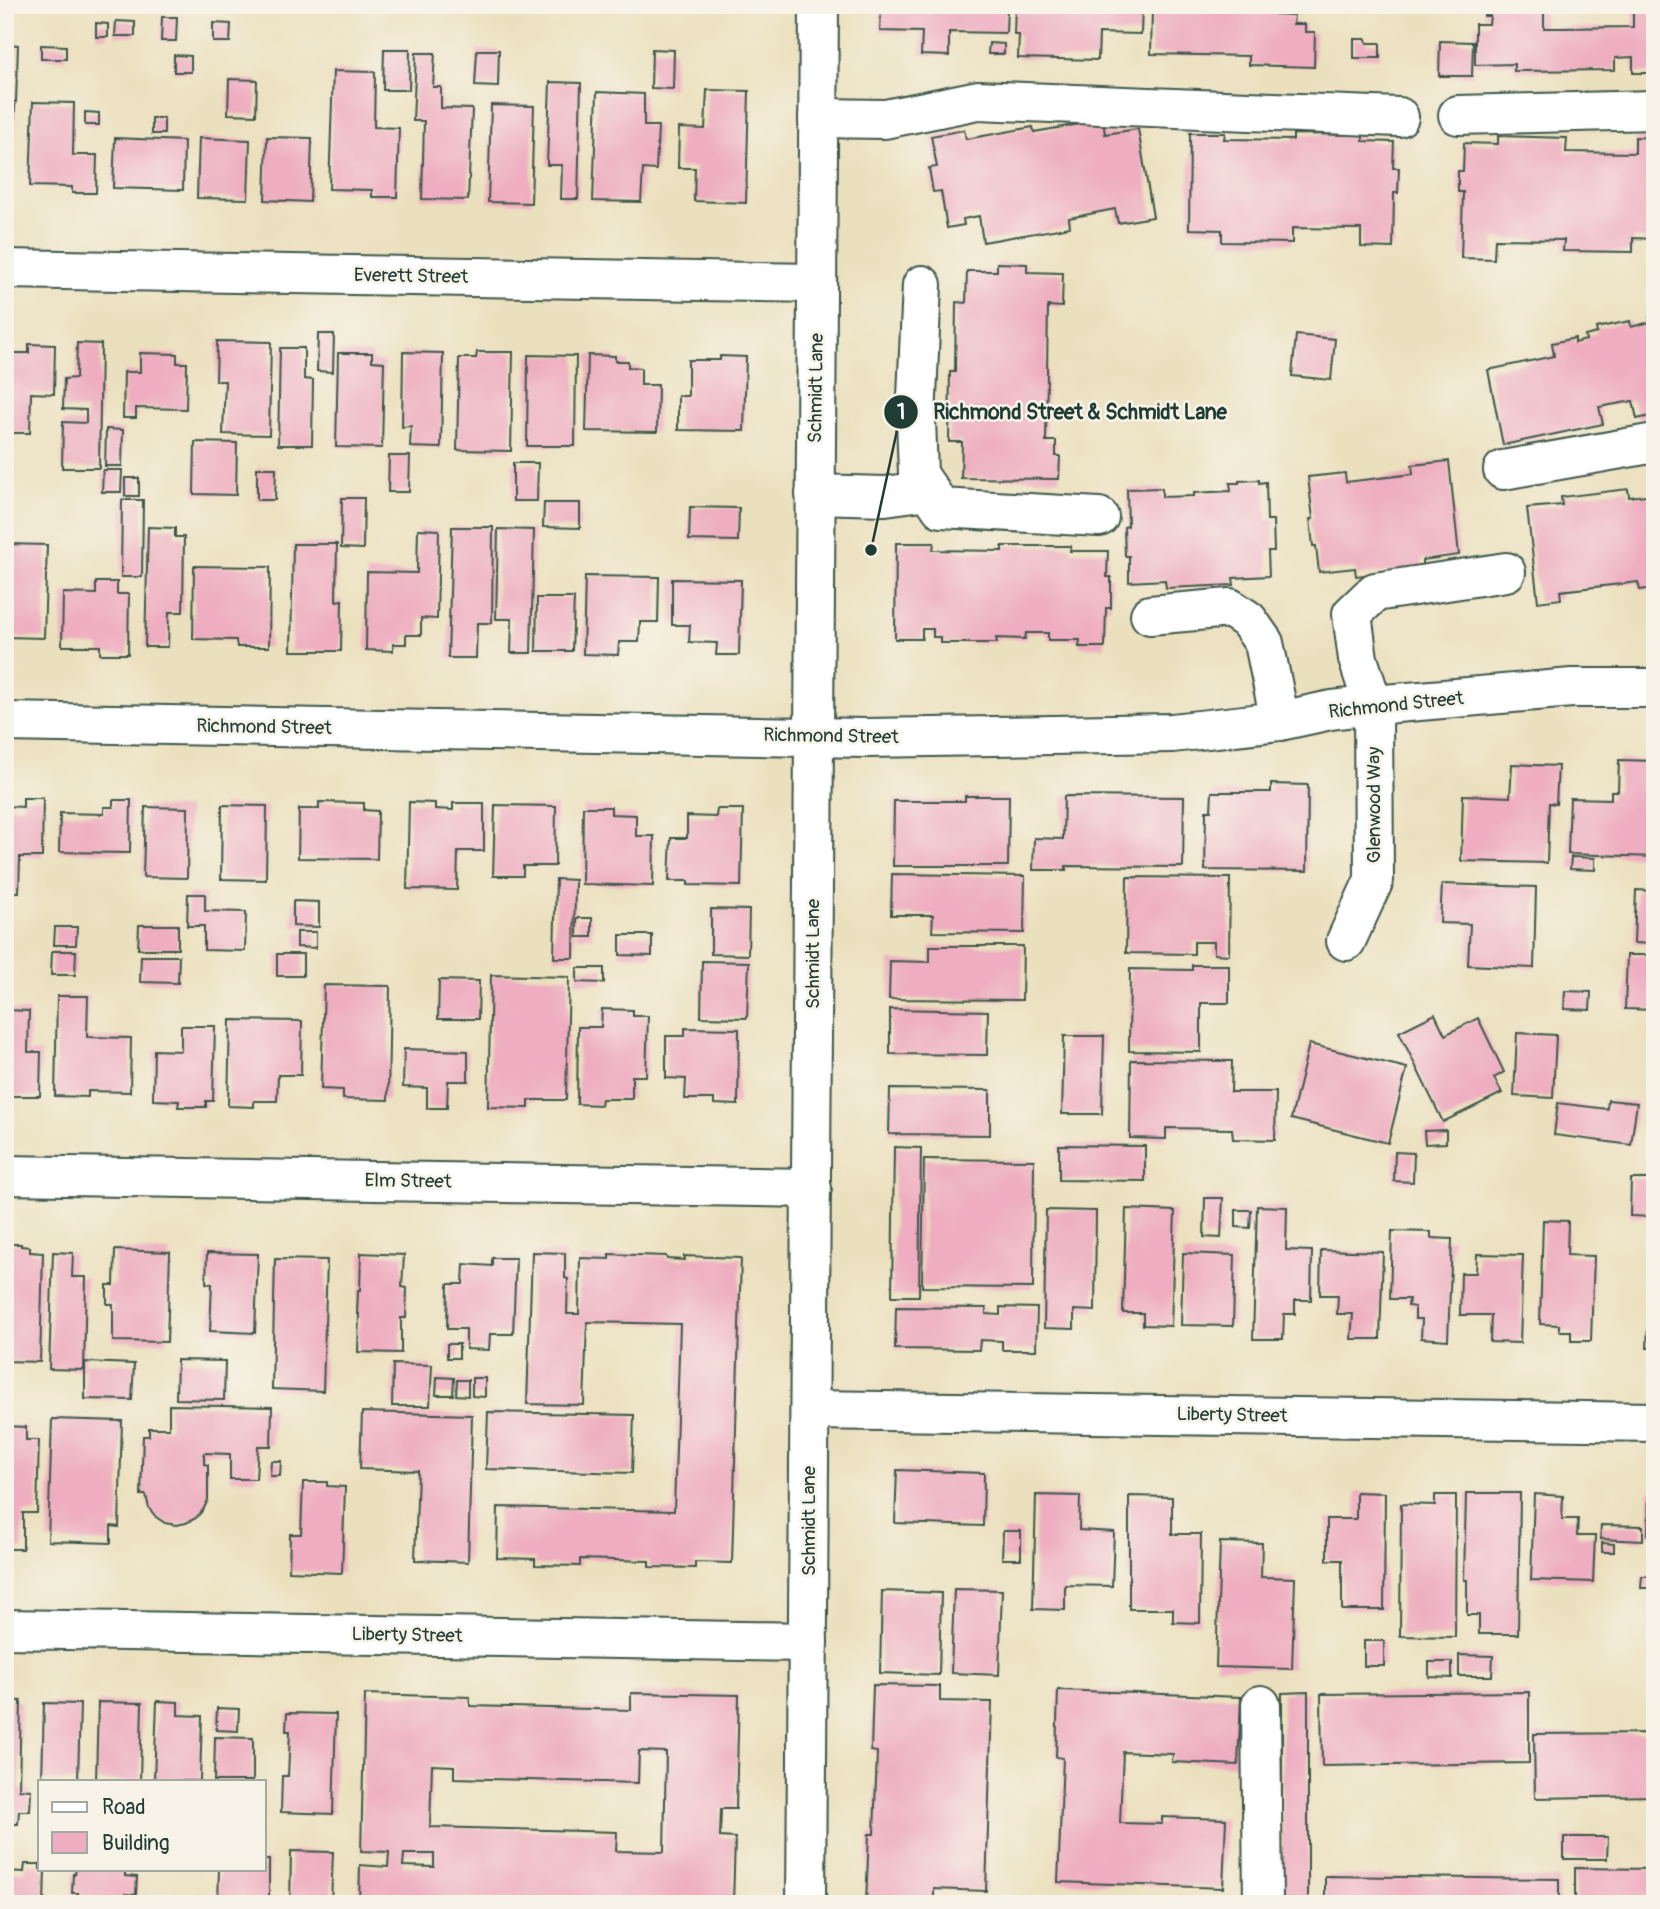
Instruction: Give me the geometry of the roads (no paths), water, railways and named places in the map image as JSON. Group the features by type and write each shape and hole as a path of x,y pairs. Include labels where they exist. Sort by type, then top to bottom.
{"street":[{"name":"Schmidt Lane","path":"807,1904 818,5"},
{"path":"818,118 885,119 978,100 1399,117"},
{"path":"1458,115 1655,110"},
{"name":"Everett Street","path":"5,270 817,283"},
{"path":"922,285 916,419 918,474 941,508 1099,517"},
{"path":"1503,470 1655,443"},
{"path":"815,494 885,496 929,490"},
{"name":"Glenwood Way","path":"1346,941 1374,880 1373,705 1358,659 1352,614 1375,592 1506,572"},
{"path":"1150,615 1230,608 1248,620 1264,643 1280,721"},
{"name":"Richmond Street","path":"5,722 866,738 1172,733 1280,721 1331,710 1373,705 1572,688 1655,688"},
{"name":"Elm Street","path":"5,1175 812,1188"},
{"name":"Liberty Street","path":"810,1410 1655,1422"},
{"name":"Liberty Street","path":"5,1629 808,1642"},
{"path":"1261,1705 1263,1904"}],"place":[{"name":"Richmond Street & Schmidt Lane","path":"871,550"}]}
